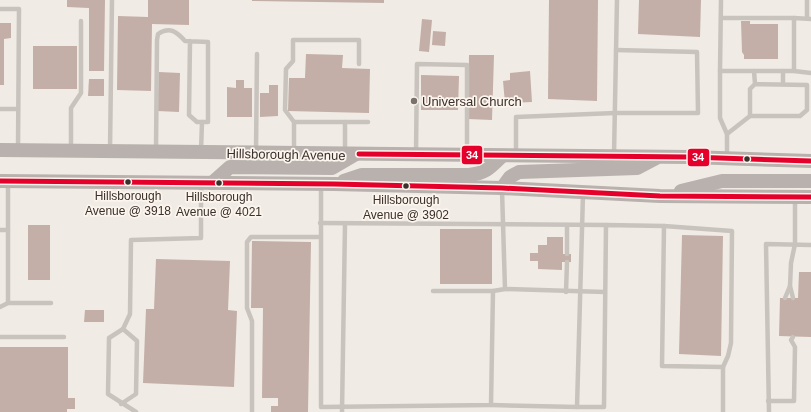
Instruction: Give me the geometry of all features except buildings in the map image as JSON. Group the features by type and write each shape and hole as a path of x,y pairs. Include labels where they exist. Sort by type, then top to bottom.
{"main road":[{"name":"Hillsborough Avenue","path":"0,150 658,157 811,161"},
{"path":"207,183 230,167 332,168 351,154"},
{"path":"327,184 362,175 482,174 502,156"},
{"path":"502,188 510,178 519,172 637,168 658,157"},
{"path":"4,181 327,184 502,188 660,196 811,197"},
{"path":"660,196 722,181 811,181"}],"lane":[{"path":"110,152 112,0"},
{"path":"614,157 617,0"},
{"path":"721,0 720,118 727,134 727,158"},
{"path":"721,18 809,18 808,0"},
{"path":"0,9 19,9 18,151"},
{"path":"794,18 794,71"},
{"path":"71,151 71,108 81,93 82,21"},
{"path":"156,152 158,34 163,31 171,30 177,32 185,41 190,41 208,42 208,122 197,122 189,115 190,41"},
{"path":"294,154 294,122 285,110 286,69 293,61 293,40 359,40 359,64"},
{"path":"516,156 516,117 615,113 698,113 697,52 616,50"},
{"path":"256,153 257,54"},
{"path":"416,155 417,64 467,65 467,156"},
{"path":"720,71 794,71 811,73"},
{"path":"750,116 750,90 755,84 754,71"},
{"path":"783,71 783,84"},
{"path":"727,134 750,116 800,116 807,110 807,85 755,84"},
{"path":"0,108 18,109"},
{"path":"202,122 202,153"},
{"path":"294,122 368,122"},
{"path":"345,122 351,154"},
{"path":"4,181 8,230 8,303"},
{"path":"136,412 121,404 108,394 109,338 123,329 130,314 132,240 200,238 207,183"},
{"path":"327,184 320,223 320,410 492,405 604,407 606,225"},
{"path":"502,188 505,290"},
{"path":"577,407 583,192"},
{"path":"786,298 790,286 791,263 795,244 795,197"},
{"path":"320,223 664,226 732,231 731,343 728,356 723,367 722,412"},
{"path":"342,410 345,224"},
{"path":"567,225 567,254"},
{"path":"664,226 662,366 723,367"},
{"path":"0,230 8,230"},
{"path":"252,412 252,321 247,308 248,242 251,237 320,237"},
{"path":"769,412 766,244 811,245"},
{"path":"566,292 567,262"},
{"path":"790,286 793,298"},
{"path":"433,290 605,292"},
{"path":"492,291 492,405"},
{"path":"0,307 8,303 51,303"},
{"path":"121,404 136,394 137,382 137,341 123,329"},
{"path":"768,402 794,401 795,347 792,339 786,336"},
{"path":"0,337 64,337"}],"transit line":[{"name":"34","path":"359,154 689,157 811,161"},
{"name":"34","path":"0,181 334,184 502,188 660,196 811,197"}],"place":[{"name":"Universal Church","path":"414,101"},
{"name":"Hillsborough Avenue @ 3918","path":"128,182"},
{"name":"Hillsborough Avenue @ 4021","path":"219,183"},
{"name":"Hillsborough Avenue @ 3902","path":"406,186"}]}
